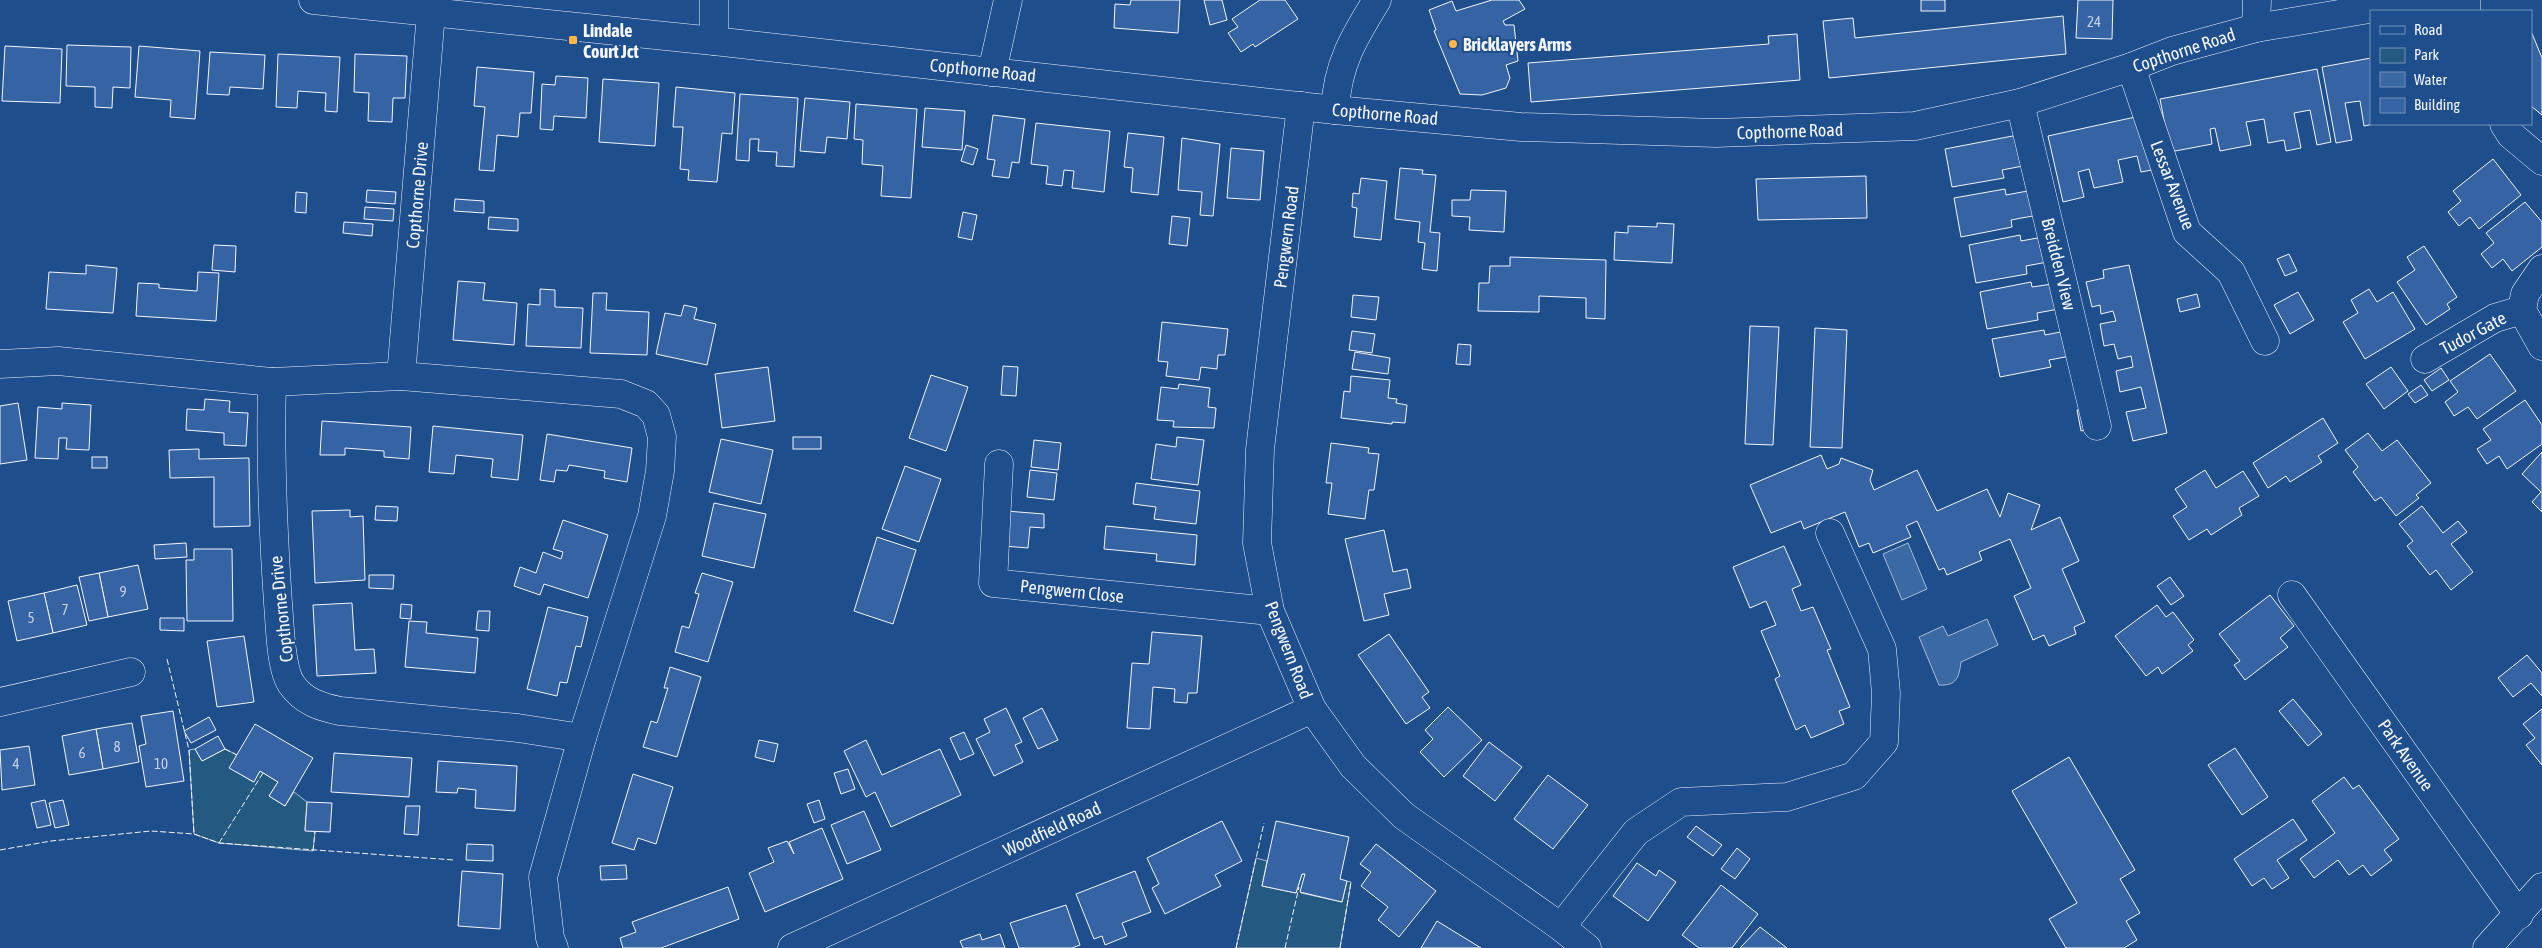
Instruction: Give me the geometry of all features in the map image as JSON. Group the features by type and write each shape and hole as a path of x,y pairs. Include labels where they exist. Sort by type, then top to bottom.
{"street":[{"name":"Copthorne Road","path":"313,0 714,41 1335,110 1521,127 1716,133 1915,126 2020,103 2131,67 2172,51 2256,28 2386,6 2447,0"},
{"path":"714,0 714,41"},
{"path":"992,72 1008,0"},
{"path":"1335,110 1339,71 1352,40 1377,0"},
{"path":"2256,28 2257,0"},
{"name":"Copthorne Drive","path":"401,376 431,13"},
{"name":"Lessar Avenue","path":"2131,67 2187,232 2231,272 2265,341"},
{"name":"Breidden View","path":"2020,103 2097,426"},
{"name":"Pengwern Road","path":"1302,106 1260,449 1257,543 1270,611 1312,708 1353,766 1404,816 1561,927 1587,948"},
{"path":"2505,125 2511,135 2542,161"},
{"name":"Tudor Gate","path":"2542,269 2525,294 2522,310 2542,346"},
{"name":"Tudor Gate","path":"2425,359 2495,318 2522,310"},
{"path":"0,364 58,361 272,382 401,376 621,394 646,404 656,416 662,438 660,471 652,516 582,738 543,877 550,938 554,948"},
{"name":"Copthorne Drive","path":"272,382 273,528 282,650 290,683 302,696 317,706 340,711 518,728 582,738"},
{"name":"Pengwern Close","path":"999,464 993,583 1270,611"},
{"path":"1561,927 1636,832 1682,802 1787,797 1854,776 1884,742 1886,693 1882,649 1830,533"},
{"name":"Park Avenue","path":"2292,595 2519,915"},
{"path":"0,702 131,672"},
{"name":"Woodfield Road","path":"792,948 1312,708"},
{"path":"2487,948 2519,915 2542,887"}],"green space":[{"path":"195,749 202,761 225,749 237,755 230,768 253,782 260,771 278,782 269,796 285,806 294,792 307,802 305,830 315,832 313,851 219,843 194,834 189,750"},
{"path":"1256,858 1267,861 1262,886 1296,893 1302,874 1305,874 1301,893 1342,902 1347,881 1351,882 1340,948 1236,948"}],"water":[{"path":"1908,543 1927,589 1902,600 1883,554"},
{"path":"1987,619 1998,645 1961,662 1956,680 1950,684 1939,685 1919,637 1943,626 1948,636"}],"building":[{"path":"1131,0 1180,0 1178,33 1114,28 1115,4 1130,5"},
{"path":"1204,0 1222,0 1227,20 1210,25"},
{"path":"1260,0 1285,0 1298,19 1255,47 1253,44 1241,52 1228,33 1238,27 1232,19"},
{"path":"1492,0 1519,0 1525,9 1503,21 1505,25 1514,25 1518,61 1506,65 1510,78 1506,88 1482,95 1460,94 1434,31 1436,30 1429,10 1452,1 1456,11"},
{"path":"1921,0 1945,0 1945,11 1921,11"},
{"path":"2078,0 2113,0 2112,39 2076,38"},
{"path":"2063,16 2066,54 1829,78 1823,21 1853,18 1855,38"},
{"path":"2532,33 2542,58 2542,115 2532,107"},
{"path":"1797,34 1800,80 1531,102 1528,63 1769,44 1768,36"},
{"path":"67,45 131,47 130,88 113,87 112,108 95,107 95,87 66,86"},
{"path":"5,46 62,49 60,103 2,101"},
{"path":"139,46 200,51 195,119 170,117 171,100 135,97"},
{"path":"210,52 265,55 263,89 230,87 229,95 207,94"},
{"path":"278,54 340,57 337,112 325,111 326,93 298,91 297,108 276,107"},
{"path":"355,54 407,56 405,98 393,98 392,122 368,121 369,93 354,92"},
{"path":"2370,58 2370,125 2364,126 2360,101 2345,103 2352,140 2336,143 2322,67"},
{"path":"477,67 534,72 531,113 520,113 518,137 497,135 494,171 479,170 485,107 474,106"},
{"path":"2317,69 2331,142 2317,145 2310,110 2294,113 2301,148 2286,151 2284,140 2268,143 2264,119 2246,122 2251,145 2220,151 2215,128 2210,129 2212,144 2170,152 2160,99"},
{"path":"556,76 588,78 586,118 554,116 553,130 540,129 542,84 555,85"},
{"path":"603,79 659,83 655,146 599,142"},
{"path":"676,87 735,93 732,134 722,133 717,182 688,180 689,170 680,169 683,127 673,127"},
{"path":"740,94 798,98 794,167 776,166 777,152 758,151 759,139 750,139 749,161 736,160"},
{"path":"805,98 850,102 847,139 827,137 825,153 800,151"},
{"path":"856,104 917,109 911,198 881,196 883,166 862,164 863,140 854,139"},
{"path":"925,108 965,111 962,150 922,147"},
{"path":"993,115 1025,119 1019,163 1012,162 1009,178 992,176 995,160 987,159"},
{"path":"2140,116 2152,170 2141,172 2137,156 2118,160 2123,182 2094,188 2089,169 2078,172 2084,197 2063,202 2048,136"},
{"path":"1036,123 1110,131 1104,192 1072,188 1074,171 1064,170 1062,186 1046,184 1048,166 1031,164"},
{"path":"1128,133 1164,137 1158,195 1131,192 1133,168 1124,167"},
{"path":"2023,134 2028,165 2002,170 2004,178 1952,187 1945,149"},
{"path":"1182,138 1220,144 1213,216 1200,215 1202,192 1178,190"},
{"path":"966,145 978,149 973,165 961,161"},
{"path":"1231,148 1264,151 1260,200 1227,198"},
{"path":"2493,159 2521,195 2479,229 2470,217 2459,226 2448,212 2461,201 2453,191"},
{"path":"1400,168 1423,170 1422,174 1436,175 1430,232 1440,233 1437,271 1422,269 1425,243 1418,242 1420,222 1395,219"},
{"path":"1866,176 1867,218 1758,220 1756,179"},
{"path":"1361,178 1387,181 1381,240 1354,237 1357,208 1352,207 1353,193 1359,194"},
{"path":"2005,189 2006,195 2033,190 2038,215 2011,220 2012,227 1961,237 1954,198"},
{"path":"367,190 396,192 395,204 366,202"},
{"path":"1471,190 1506,191 1504,232 1469,230 1470,217 1452,216 1452,200 1470,200"},
{"path":"296,192 307,193 306,213 295,212"},
{"path":"455,199 484,201 484,213 454,211"},
{"path":"2525,202 2542,222 2542,247 2512,271 2503,259 2492,268 2481,254 2494,243 2486,233"},
{"path":"365,207 394,209 393,221 364,219"},
{"path":"963,212 977,215 972,240 958,237"},
{"path":"1172,216 1190,218 1187,246 1169,244"},
{"path":"489,217 518,219 518,231 488,229"},
{"path":"344,222 373,224 372,236 343,233"},
{"path":"1657,223 1674,224 1672,263 1614,260 1615,232 1628,233 1628,226 1657,227"},
{"path":"2020,235 2021,241 2048,236 2053,261 2026,266 2027,274 1976,283 1969,245"},
{"path":"214,245 236,246 235,272 212,270"},
{"path":"2424,246 2457,297 2447,304 2450,309 2426,325 2397,282 2415,270 2407,257"},
{"path":"2289,254 2297,271 2285,276 2277,259"},
{"path":"1510,257 1606,260 1605,319 1586,318 1586,298 1539,296 1539,312 1478,311 1479,283 1489,283 1490,266 1510,266"},
{"path":"86,265 117,268 113,313 46,309 49,272 86,274"},
{"path":"2129,265 2167,433 2133,441 2126,412 2146,408 2141,387 2120,392 2116,371 2133,367 2131,356 2118,359 2114,344 2104,346 2100,324 2116,321 2113,311 2101,314 2100,305 2092,307 2086,282 2104,278 2103,270"},
{"path":"198,272 219,273 216,321 136,316 138,283 159,284 159,288 197,291"},
{"path":"458,281 485,283 483,300 517,303 514,345 453,340"},
{"path":"2031,282 2032,287 2059,283 2064,308 2037,313 2038,320 1987,329 1980,292"},
{"path":"540,289 555,290 555,307 583,308 581,348 526,346 528,304 540,305"},
{"path":"2369,289 2377,302 2393,292 2415,329 2365,359 2343,322 2358,313 2351,300"},
{"path":"2298,292 2314,320 2290,334 2274,305"},
{"path":"593,293 607,293 606,310 649,312 647,355 590,353"},
{"path":"2197,294 2200,307 2180,312 2177,299"},
{"path":"1353,295 1379,297 1376,320 1351,317"},
{"path":"684,305 697,308 694,319 716,324 707,365 656,354 665,313 681,316"},
{"path":"1162,322 1228,329 1225,355 1218,355 1217,369 1201,367 1199,380 1166,376 1168,362 1158,361"},
{"path":"1750,326 1779,327 1773,445 1745,444"},
{"path":"1815,328 1847,330 1842,448 1810,447"},
{"path":"2044,330 2045,335 2071,330 2076,355 2049,360 2051,367 2000,377 1992,339"},
{"path":"1352,331 1375,334 1372,353 1349,350"},
{"path":"1458,344 1471,345 1470,365 1456,364"},
{"path":"1355,352 1390,358 1388,374 1352,369"},
{"path":"2490,354 2516,391 2477,419 2468,407 2454,416 2445,402 2458,392 2450,381"},
{"path":"1003,366 1018,367 1016,396 1001,395"},
{"path":"768,367 775,421 722,428 715,374"},
{"path":"2391,367 2408,391 2384,409 2366,384"},
{"path":"2441,368 2449,380 2432,391 2424,380"},
{"path":"931,375 968,387 946,451 909,438"},
{"path":"1351,376 1390,380 1388,398 1397,399 1396,403 1407,405 1405,423 1392,422 1392,424 1341,418 1344,391 1350,392"},
{"path":"1179,384 1210,388 1208,407 1216,408 1214,428 1173,427 1174,421 1157,420 1161,387 1178,389"},
{"path":"2421,385 2428,395 2415,403 2408,394"},
{"path":"205,399 230,401 229,412 248,413 246,446 224,445 224,433 186,430 187,409 204,410"},
{"path":"2525,400 2542,425 2542,444 2507,469 2499,456 2487,464 2477,449 2491,440 2483,429"},
{"path":"18,403 27,460 0,464 0,406"},
{"path":"62,403 91,405 89,450 66,449 67,438 59,438 58,459 35,458 38,407 62,409"},
{"path":"2090,408 2094,428 2081,431 2077,410"},
{"path":"2323,418 2338,443 2318,456 2322,462 2290,482 2286,476 2268,488 2253,463"},
{"path":"322,421 411,427 409,459 384,457 384,451 345,448 345,455 320,455"},
{"path":"433,426 523,435 518,480 491,477 493,459 456,455 454,474 429,472"},
{"path":"2368,433 2382,451 2397,440 2431,483 2416,495 2419,498 2396,516 2381,497 2375,501 2353,472 2358,467 2345,450"},
{"path":"547,434 632,448 627,482 604,478 605,471 569,465 567,471 556,470 554,482 540,480"},
{"path":"793,437 821,437 821,449 793,449"},
{"path":"1177,437 1204,440 1198,485 1151,479 1156,444 1176,447"},
{"path":"721,439 773,450 761,504 709,492"},
{"path":"1034,440 1061,443 1058,470 1031,467"},
{"path":"1331,443 1369,448 1368,453 1379,454 1374,490 1369,490 1365,519 1328,514 1332,483 1326,483"},
{"path":"199,449 199,459 249,458 250,526 214,527 214,477 170,478 169,450"},
{"path":"2542,452 2542,512 2532,502 2541,492 2522,474"},
{"path":"1821,455 1827,469 1839,464 1841,458 1873,470 1870,480 1874,490 1917,470 1937,511 1987,489 2000,517 2008,493 2040,505 2031,530 2060,517 2079,561 2062,569 2085,622 2074,627 2076,634 2049,646 2044,635 2033,640 2014,596 2031,588 2010,539 1979,552 1982,560 1947,575 1944,568 1939,570 1917,521 1906,526 1911,537 1873,553 1869,543 1859,547 1845,512 1804,529 1801,521 1771,533 1750,485"},
{"path":"92,457 107,457 107,468 92,468"},
{"path":"905,466 941,479 919,542 882,529"},
{"path":"1030,470 1057,473 1054,500 1027,497"},
{"path":"2205,470 2216,488 2243,471 2259,496 2239,508 2242,515 2211,535 2207,529 2189,540 2173,516 2187,507 2175,489"},
{"path":"1136,483 1200,491 1196,524 1154,519 1156,507 1133,504"},
{"path":"714,503 766,514 754,568 702,556"},
{"path":"376,506 398,507 397,521 375,520"},
{"path":"2422,506 2443,533 2458,521 2467,532 2451,544 2473,572 2451,590 2436,570 2430,575 2407,546 2413,541 2399,524"},
{"path":"350,510 350,517 363,516 365,580 315,583 312,511"},
{"path":"1006,511 1044,514 1044,528 1030,527 1028,548 1004,546"},
{"path":"563,520 608,535 588,598 544,584 540,595 514,586 520,567 536,573 543,552 561,559 563,552 553,549"},
{"path":"1106,526 1197,535 1195,565 1156,561 1157,554 1104,549"},
{"path":"1384,530 1393,572 1407,569 1411,588 1384,594 1389,615 1364,621 1345,539"},
{"path":"877,537 916,550 893,624 854,611"},
{"path":"186,543 187,557 155,559 154,545"},
{"path":"1784,546 1801,585 1792,589 1801,611 1813,607 1831,649 1827,650 1850,707 1839,711 1844,724 1811,738 1805,725 1796,730 1775,679 1780,676 1761,631 1776,625 1766,601 1750,608 1733,567"},
{"path":"194,549 232,549 233,621 187,621 186,560 194,560"},
{"path":"138,565 148,609 108,617 99,573"},
{"path":"99,573 108,617 89,621 79,577"},
{"path":"702,573 733,582 708,662 675,652 682,626 689,628 699,594 695,593"},
{"path":"369,575 394,575 393,589 369,588"},
{"path":"2170,577 2184,596 2171,605 2157,586"},
{"path":"77,585 87,625 53,633 44,593"},
{"path":"44,593 53,633 17,641 8,601"},
{"path":"2270,595 2294,626 2280,638 2288,647 2245,680 2234,665 2240,661 2219,634"},
{"path":"352,603 355,650 374,649 376,673 317,676 313,605"},
{"path":"401,604 412,605 411,619 400,618"},
{"path":"2157,605 2166,617 2173,612 2194,640 2188,645 2193,651 2162,674 2158,667 2146,676 2115,636"},
{"path":"548,607 588,617 581,647 576,646 567,683 560,682 557,696 527,689"},
{"path":"478,611 490,611 489,631 476,630"},
{"path":"160,618 184,618 184,631 160,630"},
{"path":"409,621 427,622 426,633 478,638 475,673 405,667"},
{"path":"1152,632 1202,636 1197,693 1188,693 1187,703 1174,702 1175,689 1153,687 1150,729 1127,728 1132,663 1149,664"},
{"path":"1389,634 1429,692 1422,697 1430,708 1406,724 1358,655"},
{"path":"244,636 254,702 217,707 207,641"},
{"path":"2527,655 2542,673 2542,696 2531,683 2513,697 2498,678"},
{"path":"670,667 701,677 677,757 643,747 651,721 657,723 668,688 664,688"},
{"path":"2293,699 2322,734 2308,746 2279,711"},
{"path":"1448,707 1482,740 1444,777 1420,752 1433,739 1425,730"},
{"path":"1006,708 1022,742 1015,745 1023,762 994,776 976,739 990,732 984,719"},
{"path":"1042,708 1058,740 1038,749 1023,718"},
{"path":"2542,709 2542,765 2526,745 2535,738 2523,724"},
{"path":"173,711 184,781 146,787 139,746 146,744 141,716"},
{"path":"209,717 216,730 191,743 184,731"},
{"path":"132,723 139,762 103,769 96,729"},
{"path":"255,724 313,758 285,806 269,796 278,782 260,771 254,782 229,768"},
{"path":"96,729 103,769 69,775 62,736"},
{"path":"964,732 974,754 960,760 950,738"},
{"path":"218,736 225,749 202,761 195,749"},
{"path":"759,740 778,744 774,762 755,757"},
{"path":"866,740 882,775 940,749 961,795 891,827 875,792 866,797 844,751"},
{"path":"1489,742 1522,767 1495,801 1463,776"},
{"path":"29,746 35,785 2,790 0,750"},
{"path":"2235,748 2268,797 2242,815 2208,765"},
{"path":"334,753 412,758 409,797 331,792"},
{"path":"2069,757 2135,870 2120,879 2140,913 2126,921 2137,940 2124,948 2066,948 2049,919 2077,903 2012,791"},
{"path":"438,761 517,766 515,811 475,808 476,790 458,788 457,793 436,792"},
{"path":"848,769 855,789 841,794 834,773"},
{"path":"633,774 673,787 656,844 638,838 634,850 612,843"},
{"path":"1548,775 1588,805 1553,849 1514,819"},
{"path":"2344,777 2353,789 2359,785 2399,839 2384,850 2392,860 2371,876 2363,865 2349,875 2338,860 2314,878 2300,859 2335,833 2312,801"},
{"path":"45,800 51,825 37,828 31,803"},
{"path":"63,800 69,825 55,828 49,803"},
{"path":"819,800 825,819 814,823 807,804"},
{"path":"307,802 332,803 330,832 305,831"},
{"path":"406,806 420,806 418,835 404,834"},
{"path":"864,811 881,850 847,864 831,825"},
{"path":"2293,819 2307,840 2277,860 2289,878 2272,889 2264,878 2252,886 2234,859"},
{"path":"1222,821 1242,861 1215,875 1221,886 1165,914 1152,888 1159,884 1147,858"},
{"path":"1276,821 1349,837 1340,879 1347,881 1342,902 1300,892 1305,874 1302,874 1296,893 1262,886"},
{"path":"1696,826 1722,845 1713,856 1687,837"},
{"path":"822,828 843,879 765,912 749,873 774,862 768,848 787,841 794,854 789,842"},
{"path":"467,844 493,845 493,861 466,860"},
{"path":"1376,844 1436,891 1399,937 1378,920 1388,907 1361,886 1371,872 1360,864"},
{"path":"1737,848 1750,859 1735,879 1721,869"},
{"path":"1637,863 1656,876 1659,870 1676,882 1648,921 1613,896"},
{"path":"626,865 627,879 601,880 600,866"},
{"path":"462,871 503,874 500,929 458,926"},
{"path":"1135,871 1151,912 1122,923 1127,936 1105,945 1102,936 1094,939 1076,894"},
{"path":"1721,885 1758,914 1732,948 1699,948 1682,935"},
{"path":"728,887 739,919 661,948 623,948 620,938 636,932 632,922"},
{"path":"1066,905 1080,945 1072,948 1019,948 1010,923"},
{"path":"1437,921 1481,948 1421,948"},
{"path":"1760,927 1787,948 1740,948"},
{"path":"980,934 982,940 1000,934 1005,948 963,948 960,941"}],"fence":[{"path":"167,659 189,750 194,834"},
{"path":"225,749 237,755"},
{"path":"219,843 263,773"},
{"path":"1236,948 1264,823"},
{"path":"0,850 51,841 151,831 194,834 219,843 454,860"},
{"path":"313,851 315,832"},
{"path":"1340,948 1351,882"},
{"path":"1285,948 1299,887"}],"place":[{"name":"Lindale Court Jct","path":"573,40"},
{"name":"Bricklayers Arms","path":"1453,44"}]}
